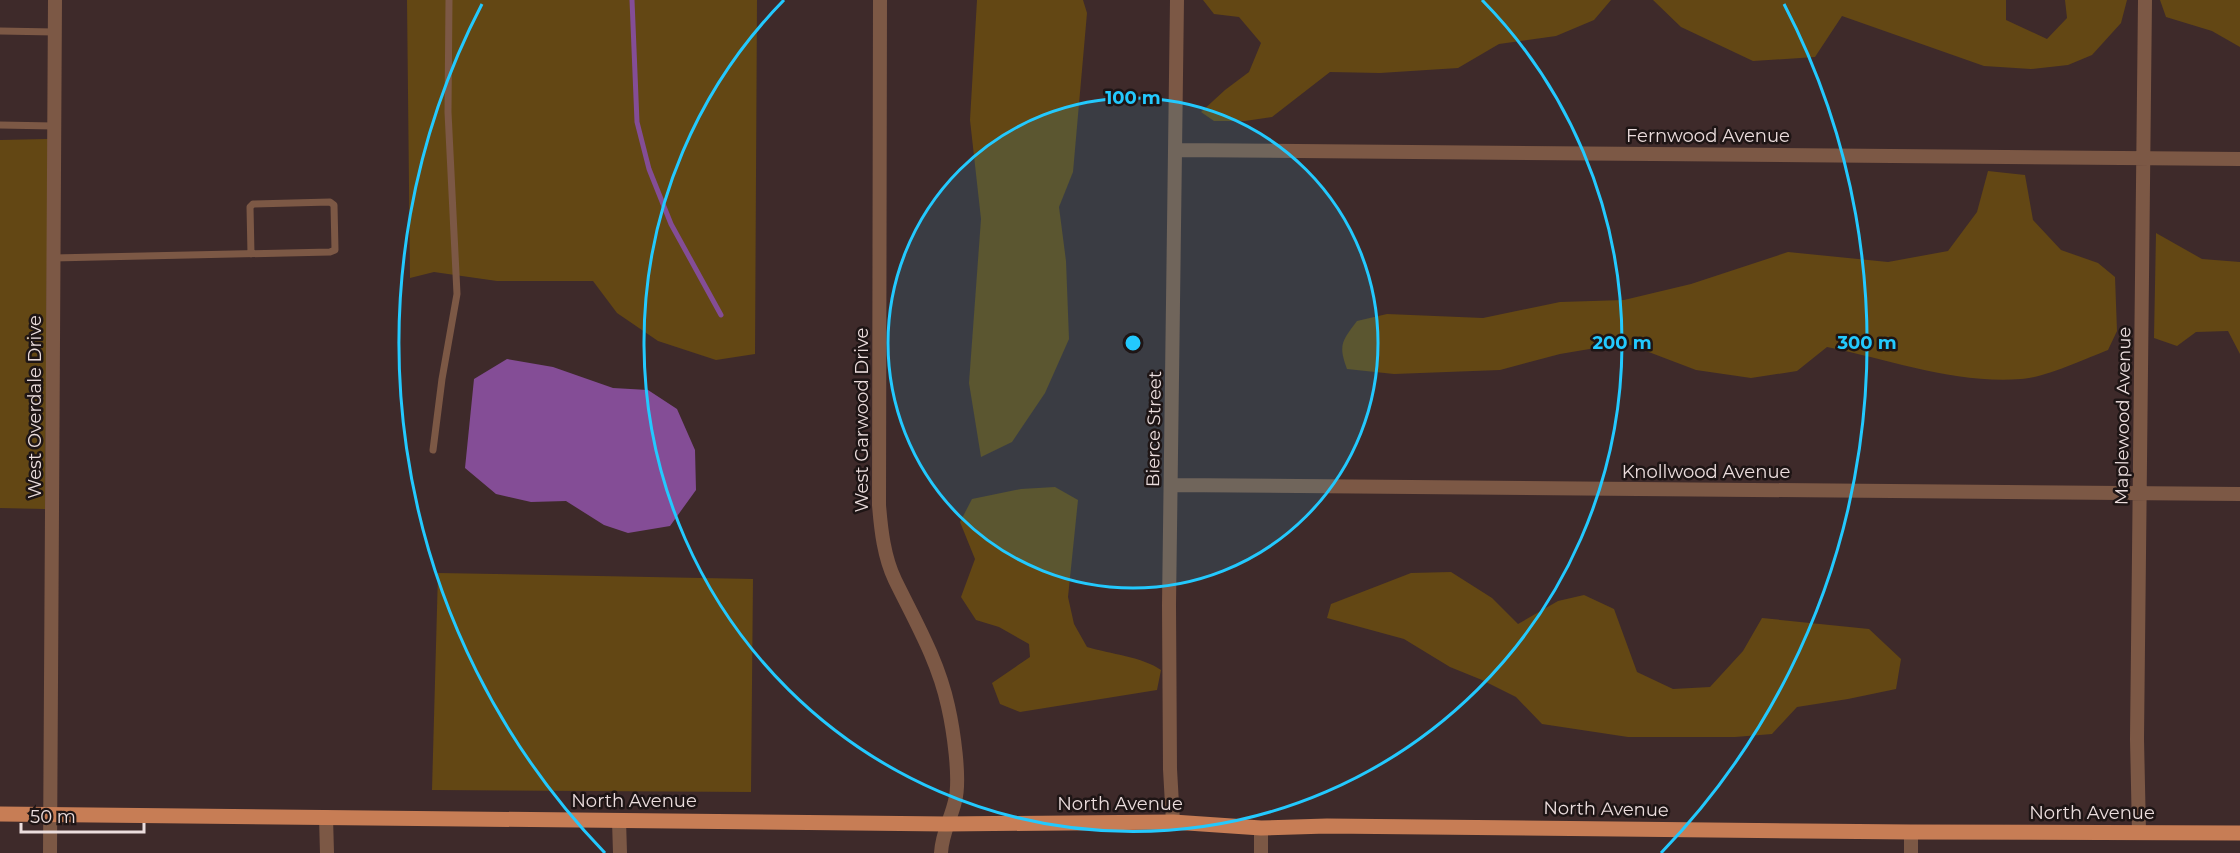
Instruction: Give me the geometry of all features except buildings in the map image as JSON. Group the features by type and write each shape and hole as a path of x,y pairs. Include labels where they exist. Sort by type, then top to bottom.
{"main road":[{"name":"North Avenue","path":"0,814 946,824 1173,822 1261,828 1327,826 2240,833"}],"street":[{"name":"West Overdale Drive","path":"50,853 55,0"},
{"name":"West Garwood Drive","path":"880,0 879,505 886,556 901,594 933,657 949,707 955,754 956,798 946,824 941,853"},
{"name":"Bierce Street","path":"1173,822 1170,769 1171,485 1177,0"},
{"name":"Maplewood Avenue","path":"2139,832 2137,739 2145,0"},
{"name":"Fernwood Avenue","path":"1176,150 2240,159"},
{"name":"Knollwood Avenue","path":"1171,485 2240,494"},
{"path":"326,818 327,853"},
{"path":"619,820 620,853"},
{"path":"1261,828 1261,853"},
{"path":"1911,832 1911,853"}],"lane":[{"path":"433,450 442,379 457,294 448,112 449,0"},
{"path":"0,31 54,32"},
{"path":"0,125 54,126"},
{"path":"53,258 251,254 330,252 334,250 334,205 330,202 253,204 250,207 251,254"}],"shaded area":[{"path":"407,0 757,0 755,354 716,360 658,341 617,313 593,281 497,281 434,272 410,278"},
{"path":"977,0 1083,0 1087,13 1073,172 1059,207 1066,261 1069,339 1045,393 1012,442 981,457 969,383 981,219 970,120"},
{"path":"1203,0 1611,0 1594,20 1556,36 1499,44 1458,68 1380,73 1330,72 1272,117 1245,121 1214,121 1201,112 1249,72 1261,43 1239,17 1214,14"},
{"path":"1653,0 2006,0 2006,20 2047,39 2067,18 2065,0 2127,0 2121,23 2092,55 2068,65 2031,69 1984,66 1842,16 1815,57 1753,61 1681,27"},
{"path":"2160,0 2240,0 2240,47 2212,31 2166,17"},
{"path":"48,139 45,509 0,508 0,140"},
{"path":"1988,171 2025,175 2033,220 2061,250 2098,263 2115,277 2117,331 2108,350 2064,368 2030,378 1996,380 1923,370 1827,347 1797,371 1751,378 1696,370 1625,343 1560,354 1500,370 1394,374 1347,369 1344,361 1343,344 1357,321 1387,314 1483,318 1560,302 1624,300 1691,284 1788,252 1888,262 1948,251 1977,212"},
{"path":"2156,233 2202,259 2240,262 2240,354 2228,331 2196,332 2177,346 2154,338"},
{"path":"507,359 553,367 613,388 648,390 677,409 695,450 696,490 670,526 628,533 604,525 566,501 531,502 496,494 465,468 474,379"},
{"path":"1055,487 1078,500 1068,597 1074,624 1087,647 1136,659 1161,670 1157,690 1020,712 1000,704 992,683 1030,657 1029,644 999,627 976,620 961,597 975,559 960,522 972,499 1021,489"},
{"path":"1451,572 1492,598 1518,624 1558,601 1584,595 1614,609 1637,672 1673,689 1710,687 1743,651 1762,618 1869,629 1901,659 1896,689 1797,707 1772,734 1735,737 1628,737 1542,724 1516,697 1450,667 1404,639 1327,618 1331,604 1411,573"},
{"path":"438,573 753,579 751,792 432,790"}],"waterway":[{"path":"632,0 637,122 649,169 671,224 721,315"}]}
